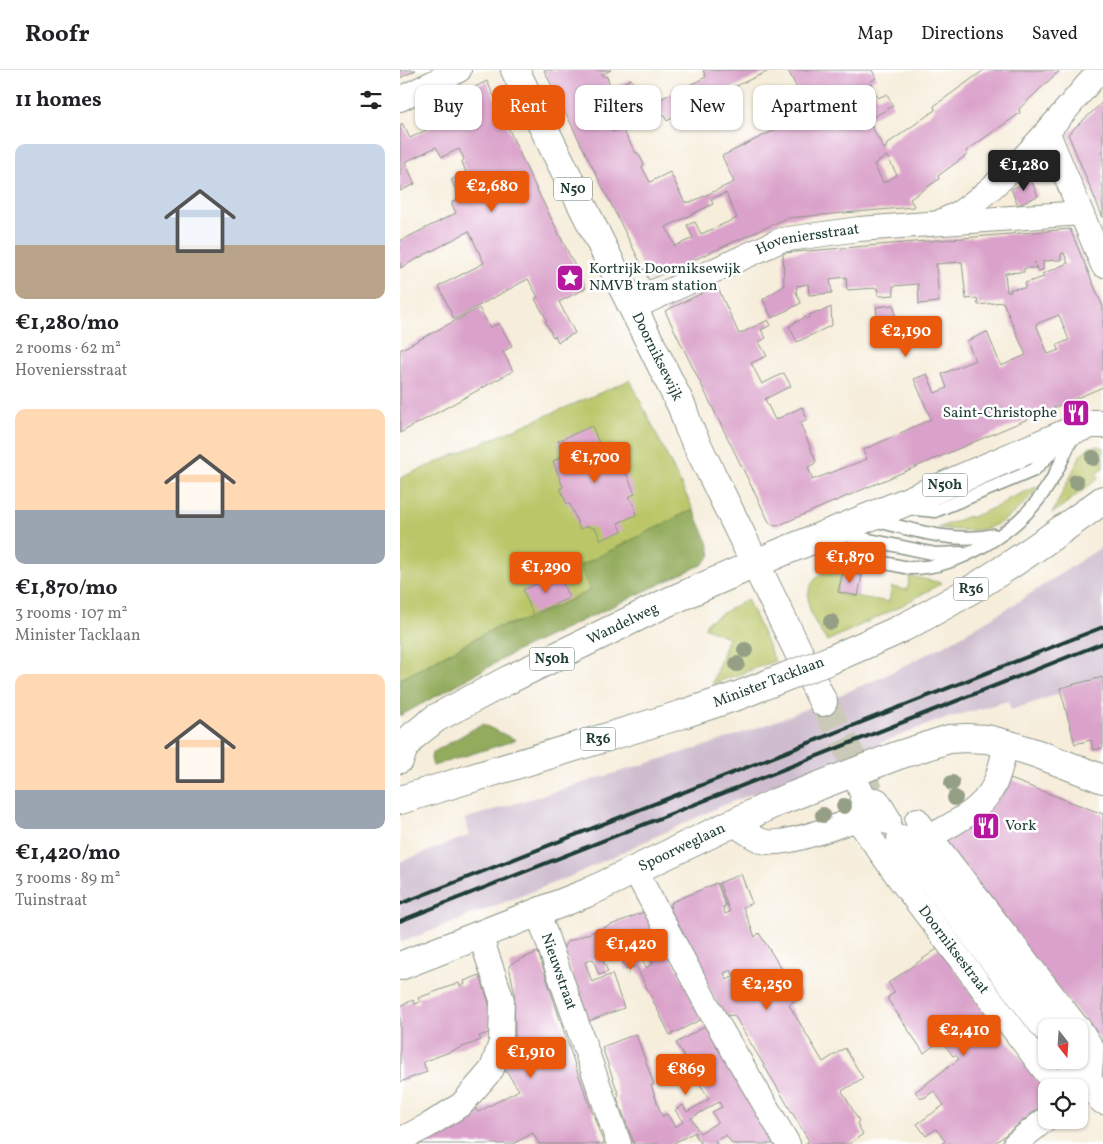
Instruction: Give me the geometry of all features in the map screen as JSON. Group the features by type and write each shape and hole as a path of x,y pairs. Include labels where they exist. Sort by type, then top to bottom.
{"main road":[{"name":"Doorniksewijk","path":"515,70 682,407 689,428 755,564"},
{"name":"N50h","path":"755,564 1076,429 1092,424 1103,424"},
{"name":"Minister Tacklaan","path":"402,792 680,715 740,695 828,661 895,631 964,593 1014,563 1103,500"},
{"path":"755,564 823,702"},
{"name":"Wandelweg","path":"400,759 403,750 412,738 427,724 442,715 668,602 755,564"},
{"name":"Spoorweglaan","path":"400,966 538,913 635,870 776,802 896,756 948,739 987,739 1007,744 1038,754 1103,780"},
{"name":"Doorniksestraat","path":"891,821 1039,1019"},
{"path":"1076,1069 1090,1092"}],"street":[{"path":"400,99 459,70"},
{"name":"Hoveniersstraat","path":"936,224 964,210 1021,161 1100,70"},
{"path":"1046,131 1103,265"},
{"name":"Hoveniersstraat","path":"632,308 781,240 859,229 1081,213"},
{"path":"732,823 761,840 775,842 891,821 969,814 986,799 997,778 1007,744"},
{"path":"891,821 1071,1019"},
{"name":"Doorniksestraat","path":"891,821 1052,1080 1090,1092"},
{"path":"635,870 712,1014 788,1144"},
{"name":"Nieuwstraat","path":"538,913 619,1144"},
{"path":"400,1142 462,1104 492,1069 501,1042 502,1000 480,935"},
{"path":"1088,1042 1092,1048 1090,1092"},
{"path":"1015,1144 1038,1125"}],"lane":[{"path":"800,544 909,568 923,568 956,559 972,552 1002,533 1033,506 1046,489 1076,429"},
{"path":"865,519 962,538 982,538 1002,533"},
{"path":"833,532 936,554 954,555 972,552"}],"shaded area":[{"path":"1103,546 1103,677 1061,687 1062,693 1011,710 1008,701 937,721 719,807 569,877 400,943 400,862 470,835 464,819 714,743 776,721 882,677 947,644 1010,607"}],"green space":[{"path":"630,380 693,509 581,566 590,591 525,620 495,628 400,679 400,478"},
{"path":"1089,447 1103,447 1103,468 1096,474 1099,478 1052,514 1081,454"},
{"path":"1041,485 1012,515 994,525 984,529 970,530 938,528 969,516 970,518"},
{"path":"693,509 708,542 711,555 703,564 519,650 400,716 400,679 495,628 525,620 590,591 580,566"},
{"path":"829,569 842,571 837,593 889,602 892,587 907,590 910,576 942,583 897,608 827,641 815,622 808,602 812,584 818,576"},
{"path":"747,599 775,661 712,684 728,637 705,628 707,622"},
{"path":"482,724 516,740 433,766 432,753"}],"building":[{"path":"400,70 416,70 400,78"},
{"path":"544,70 611,70 601,75 607,77 608,85 575,85 575,130 611,130 612,132 618,130 624,132 644,164 642,167 650,182 670,172 685,203 688,201 689,203 734,182 722,156 775,130 874,130 884,149 887,144 935,110 934,106 984,70 1060,70 1019,109 1020,113 966,151 968,154 938,176 939,179 910,199 913,207 787,218 649,280 565,112 565,85 552,85","holes":["887,156 897,175 883,183 874,164","726,193 737,218 701,234 695,222 687,225 693,238 675,246 666,227 713,204 711,199"]},
{"path":"703,70 771,70 738,85 689,85 706,77"},
{"path":"788,70 872,70 876,78 870,82 872,85 795,85"},
{"path":"631,79 634,85 619,85"},
{"path":"487,81 492,92 492,130 509,130 586,288 559,302 575,333 558,342 555,336 553,337 545,321 547,320 535,299 538,297 528,279 454,319 439,286 484,263 469,231 400,268 400,241 456,213 452,202 477,190 474,183 457,192 451,180 466,172 462,162 464,159 459,149 442,157 436,147 405,162 415,184 400,191 400,125 402,123 410,138 426,130 482,130 482,85 479,85"},
{"path":"671,94 671,119 667,121 661,110 661,99"},
{"path":"876,94 878,98 887,94 893,106 876,116"},
{"path":"1103,102 1103,218 1068,134"},
{"path":"1031,180 1038,196 1018,205 1011,189"},
{"path":"1070,229 1103,307 1103,387 777,526 770,524 665,311 717,286 739,334 768,320 771,325 761,330 766,338 759,342 767,356 751,363 762,384 784,373 791,386 765,399 775,420 802,407 807,419 800,423 816,461 808,467 812,480 867,459 863,450 931,419 914,379 927,374 935,393 947,388 942,374 975,360 967,341 987,332 1001,366 1026,355 1003,302 978,305 977,298 966,299 962,262 936,264 939,302 919,304 918,284 893,286 894,295 878,295 877,288 847,290 846,277 830,279 832,293 809,295 808,284 797,286 796,292 801,303 772,318 763,299 784,286 783,253","holes":["1064,253 1068,263 1042,274 1044,277 1025,283 1025,288 1010,289 1011,292 1007,292 1005,273 1024,272 1024,268 1036,268 1035,262 1037,271 1043,270 1043,261 1061,260 1061,254","1059,315 1069,340 1057,345 1059,350 1048,354 1036,324"]},
{"path":"894,305 896,323 878,324 876,307"},
{"path":"831,307 832,325 797,342 789,326 805,317 806,319 810,317 809,315 819,311 819,313"},
{"path":"479,308 490,328 499,323 512,346 503,352 513,371 400,433 400,350"},
{"path":"592,426 601,448 594,451 596,456 616,448 635,494 628,497 634,504 636,515 618,523 622,531 601,540 596,529 588,526 580,529 570,504 567,504 560,488 563,487 553,461 560,458 563,452 558,441"},
{"path":"843,572 862,575 858,596 838,592"},
{"path":"559,574 569,598 533,614 523,590"},
{"path":"1103,677 1103,748 1093,750 1091,740 1075,744 1060,688"},
{"path":"1005,777 1103,814 1103,1043 1088,1025 1088,1019 1083,1019 943,845 994,805"},
{"path":"741,874 752,903 743,907 755,937 759,933 788,979 791,977 802,995 789,1005 823,1062 845,1048 863,1078 842,1091 859,1121 857,1123 863,1134 849,1144 805,1144 809,1141 734,1015 725,1016 697,966 670,908 672,902 717,883 726,906 723,907 725,914 730,912 719,883","holes":["731,970 734,976 727,980 724,973"]},
{"path":"644,912 651,915 702,1019 670,1035 636,966 626,970 620,954 603,960 608,972 599,975 593,959 585,962 592,982 612,974 624,1008 589,1021 563,948 567,942","holes":["649,953 653,964 646,968 641,956"]},
{"path":"940,947 972,995 1038,1081 1038,1108 994,1144 941,1144 945,1141 936,1129 926,1136 917,1124 944,1105 934,1091 924,1098 915,1092 959,1059 955,1055 953,1056 941,1040 924,1053 888,1000 888,997 895,992 888,983"},
{"path":"538,952 575,1065 604,1144 539,1144 533,1133 513,1144 419,1144 420,1141 473,1106 478,1112 519,1090 506,1071 502,1069 515,1040 514,990 509,966"},
{"path":"480,975 489,1003 491,1017 489,1033 479,1036 481,1040 423,1062 427,1072 400,1082 400,1006 413,1000 415,1004 420,1002 418,998 459,983 460,986 465,984 464,981"},
{"path":"707,1025 777,1144 732,1144 726,1135 715,1141 717,1144 701,1144 695,1132 672,1144 634,1144 617,1098 619,1096 602,1047 636,1034 654,1085 651,1085 662,1116 667,1114 675,1127 683,1122 675,1110 683,1105 687,1112 709,1099 676,1043","holes":["719,1102 722,1107 712,1112 718,1122 700,1133 691,1118"]}],"tunnel":[{"path":"823,702 870,792"}],"railway":[{"path":"400,904 1103,627"},
{"path":"400,921 1103,643"}],"place":[{"name":"Kortrijk Doorniksewijk NMVB tram station","path":"570,278"},
{"name":"Saint-Christophe","path":"1076,413"},
{"name":"Vork","path":"986,826"}]}
